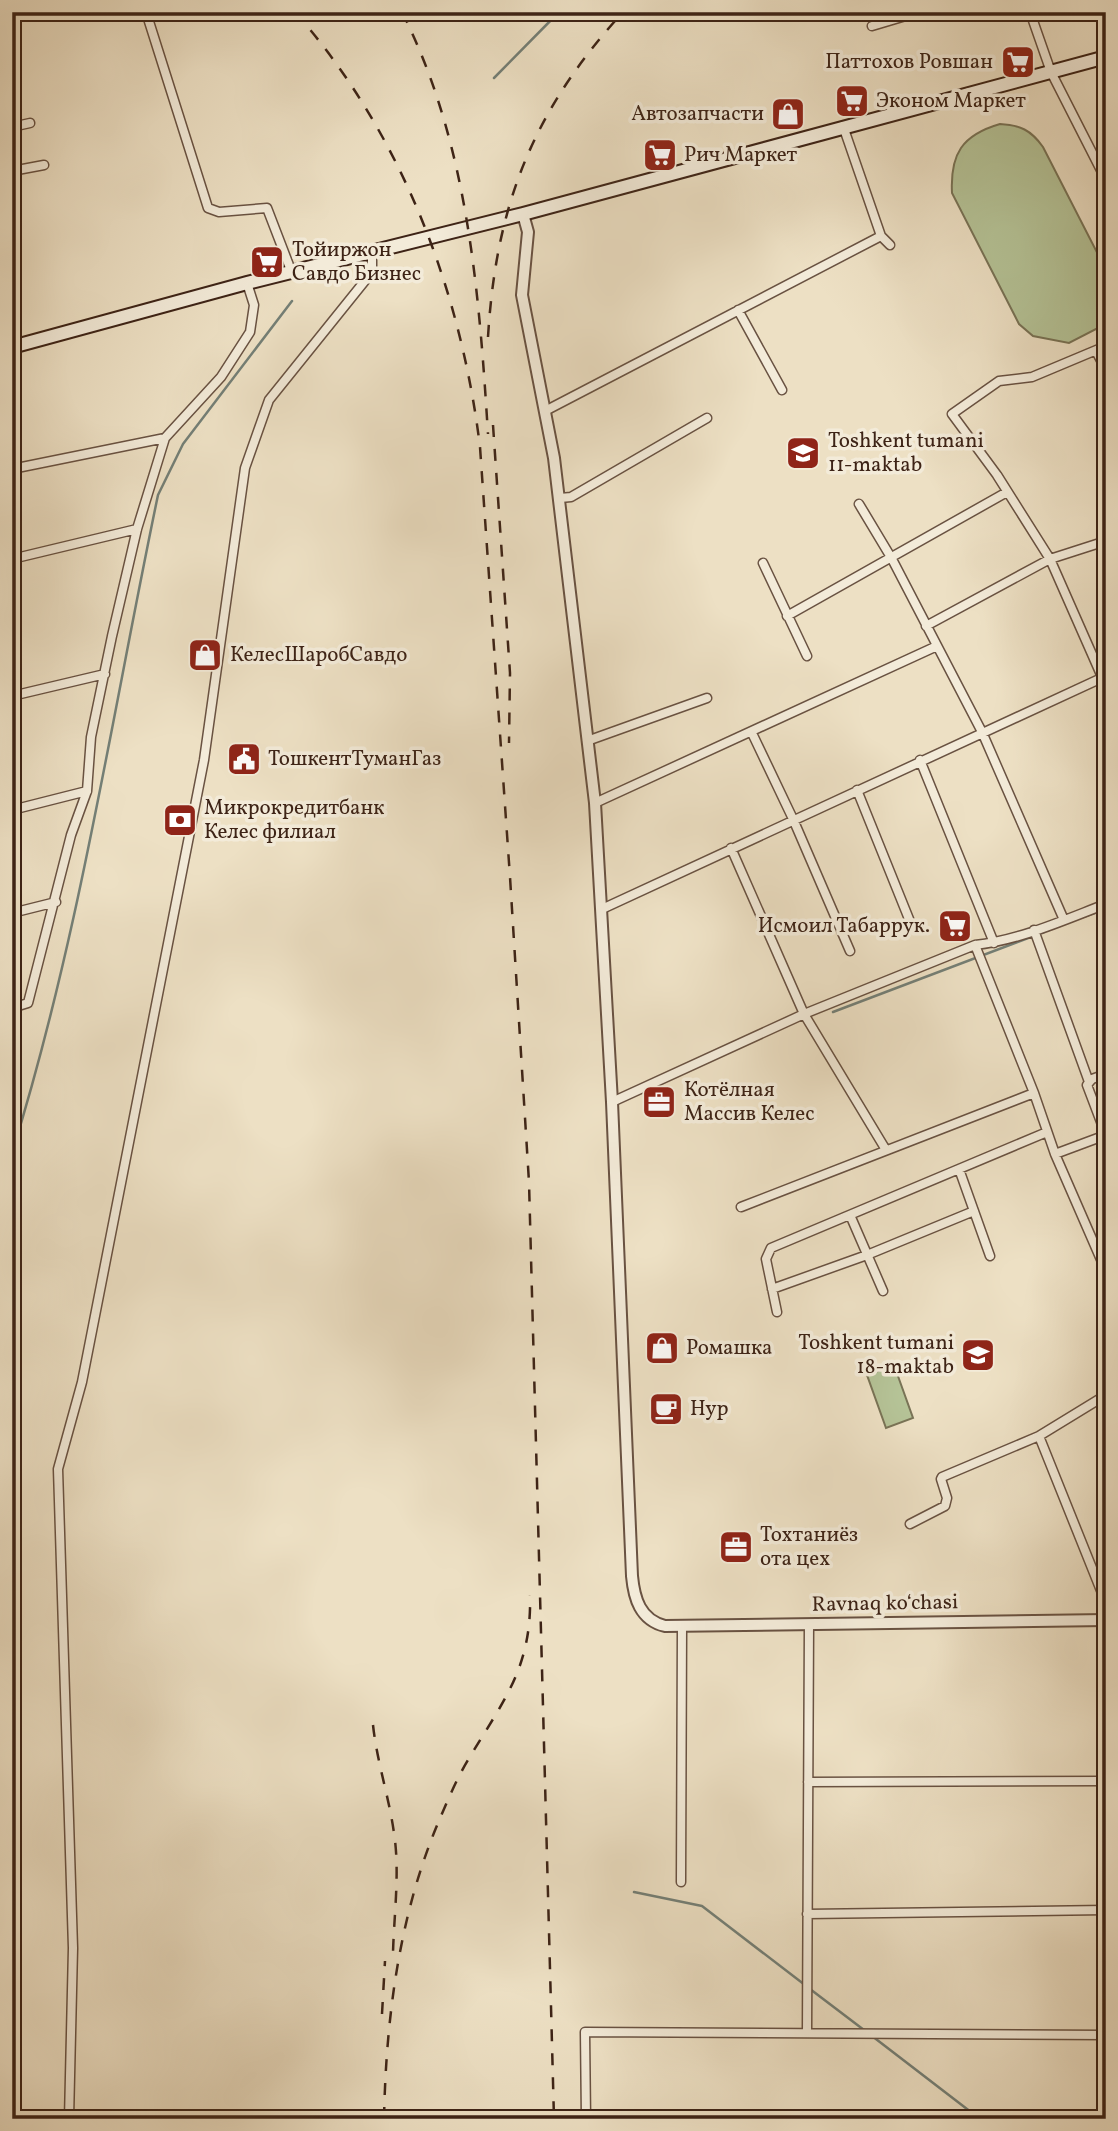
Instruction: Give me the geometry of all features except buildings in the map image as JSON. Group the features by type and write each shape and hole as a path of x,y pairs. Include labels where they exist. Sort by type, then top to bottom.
{"main road":[{"path":"12,347 247,283 523,214 1106,57"}],"street":[{"path":"146,12 208,208 219,212 267,208 292,273"},
{"path":"872,26 919,12"},
{"path":"1030,12 1051,72 1106,180"},
{"path":"12,127 30,123"},
{"path":"843,126 881,236 890,245"},
{"path":"12,171 44,165"},
{"path":"523,214 528,232 522,296 560,498 595,803 612,1102 804,1014 975,945 995,943 1106,904"},
{"path":"545,411 881,236"},
{"path":"69,2119 73,1948 58,1469 82,1382 204,760 246,468 269,400 372,272 372,252"},
{"path":"12,1008 28,1003 71,835 87,791 91,737 104,674 137,529 165,438 221,377 250,332 254,305 247,283"},
{"path":"738,310 782,390"},
{"path":"602,909 919,760 1105,680 1050,559 1007,492 951,414 999,381 1032,377 1106,346"},
{"path":"1096,351 1106,370"},
{"path":"560,498 571,497 706,418"},
{"path":"12,469 165,438"},
{"path":"787,617 1007,492"},
{"path":"859,504 892,558 982,732 1064,920"},
{"path":"12,559 137,529"},
{"path":"926,626 1050,559 1106,541"},
{"path":"763,563 807,656"},
{"path":"595,803 937,646"},
{"path":"12,696 104,674"},
{"path":"587,741 707,698"},
{"path":"752,733 850,951"},
{"path":"919,760 995,943"},
{"path":"857,790 911,924"},
{"path":"12,810 87,791"},
{"path":"732,848 804,1014 886,1150"},
{"path":"12,913 55,902"},
{"path":"1034,930 1088,1082 1087,1088 1106,1135 1055,1154"},
{"path":"975,945 1034,1093 1055,1154 1106,1271"},
{"path":"1088,1082 1106,1074"},
{"path":"741,1207 1034,1093"},
{"name":"Ravnaq ko‘chasi","path":"612,1102 632,1576 635,1596 642,1611 656,1624 682,1627 1106,1620"},
{"path":"777,1312 766,1259 771,1248 1047,1132"},
{"path":"959,1169 990,1256"},
{"path":"772,1289 867,1255 974,1211"},
{"path":"850,1214 883,1291"},
{"path":"910,1524 945,1506 947,1498 942,1477 1040,1436 1106,1395"},
{"path":"1040,1436 1106,1603"},
{"path":"807,2033 809,1624"},
{"path":"681,1882 682,1627"},
{"path":"808,1782 1106,1781"},
{"path":"807,1914 1106,1910"},
{"path":"586,2119 585,2032 1106,2035"}],"green space":[{"path":"1000,124 1024,130 1034,136 1043,147 1106,270 1106,315 1100,327 1069,343 1033,336 1019,324 952,193 953,167 961,148 976,134"},
{"path":"894,1365 913,1418 886,1428 867,1375"}],"waterway":[{"path":"494,78 559,12"},
{"path":"12,1153 36,1072 76,908 158,495 183,444 292,301"},
{"path":"1083,917 1106,909"},
{"path":"833,1012 1044,932"},
{"path":"634,1892 702,1906 805,1985"},
{"path":"810,1989 864,2030"},
{"path":"872,2036 980,2119"}],"railway":[{"path":"295,12 333,59 366,109 395,161 420,216 441,272 458,330 480,447 529,1182 554,2119"},
{"path":"402,12 424,62 456,165 474,272 488,434"},
{"path":"488,337 492,289 500,244 510,202 525,162 543,123 565,86 623,12"},
{"path":"493,425 510,673 509,743"},
{"path":"384,2119 392,2005 413,1894 452,1791 513,1683 526,1643 530,1595"},
{"path":"373,1725 396,1848 393,1953"},
{"path":"382,2014 385,1961"}],"place":[{"name":"Паттохов Ровшан","path":"1018,62"},
{"name":"Эконом Маркет","path":"852,101"},
{"name":"Автозапчасти","path":"788,114"},
{"name":"Рич Маркет","path":"660,155"},
{"name":"Тойиржон Савдо Бизнес","path":"267,262"},
{"name":"Toshkent tumani 11-maktab","path":"803,453"},
{"name":"КелесШаробСавдо","path":"205,655"},
{"name":"ТошкентТуманГаз","path":"244,759"},
{"name":"Микрокредитбанк Келес филиал","path":"180,820"},
{"name":"Исмоил Табаррук.","path":"955,926"},
{"name":"Котёлная Массив Келес","path":"659,1102"},
{"name":"Ромашка","path":"662,1348"},
{"name":"Toshkent tumani 18-maktab","path":"978,1355"},
{"name":"Нур","path":"666,1409"},
{"name":"Тохтаниёз ота цех","path":"736,1547"}]}
